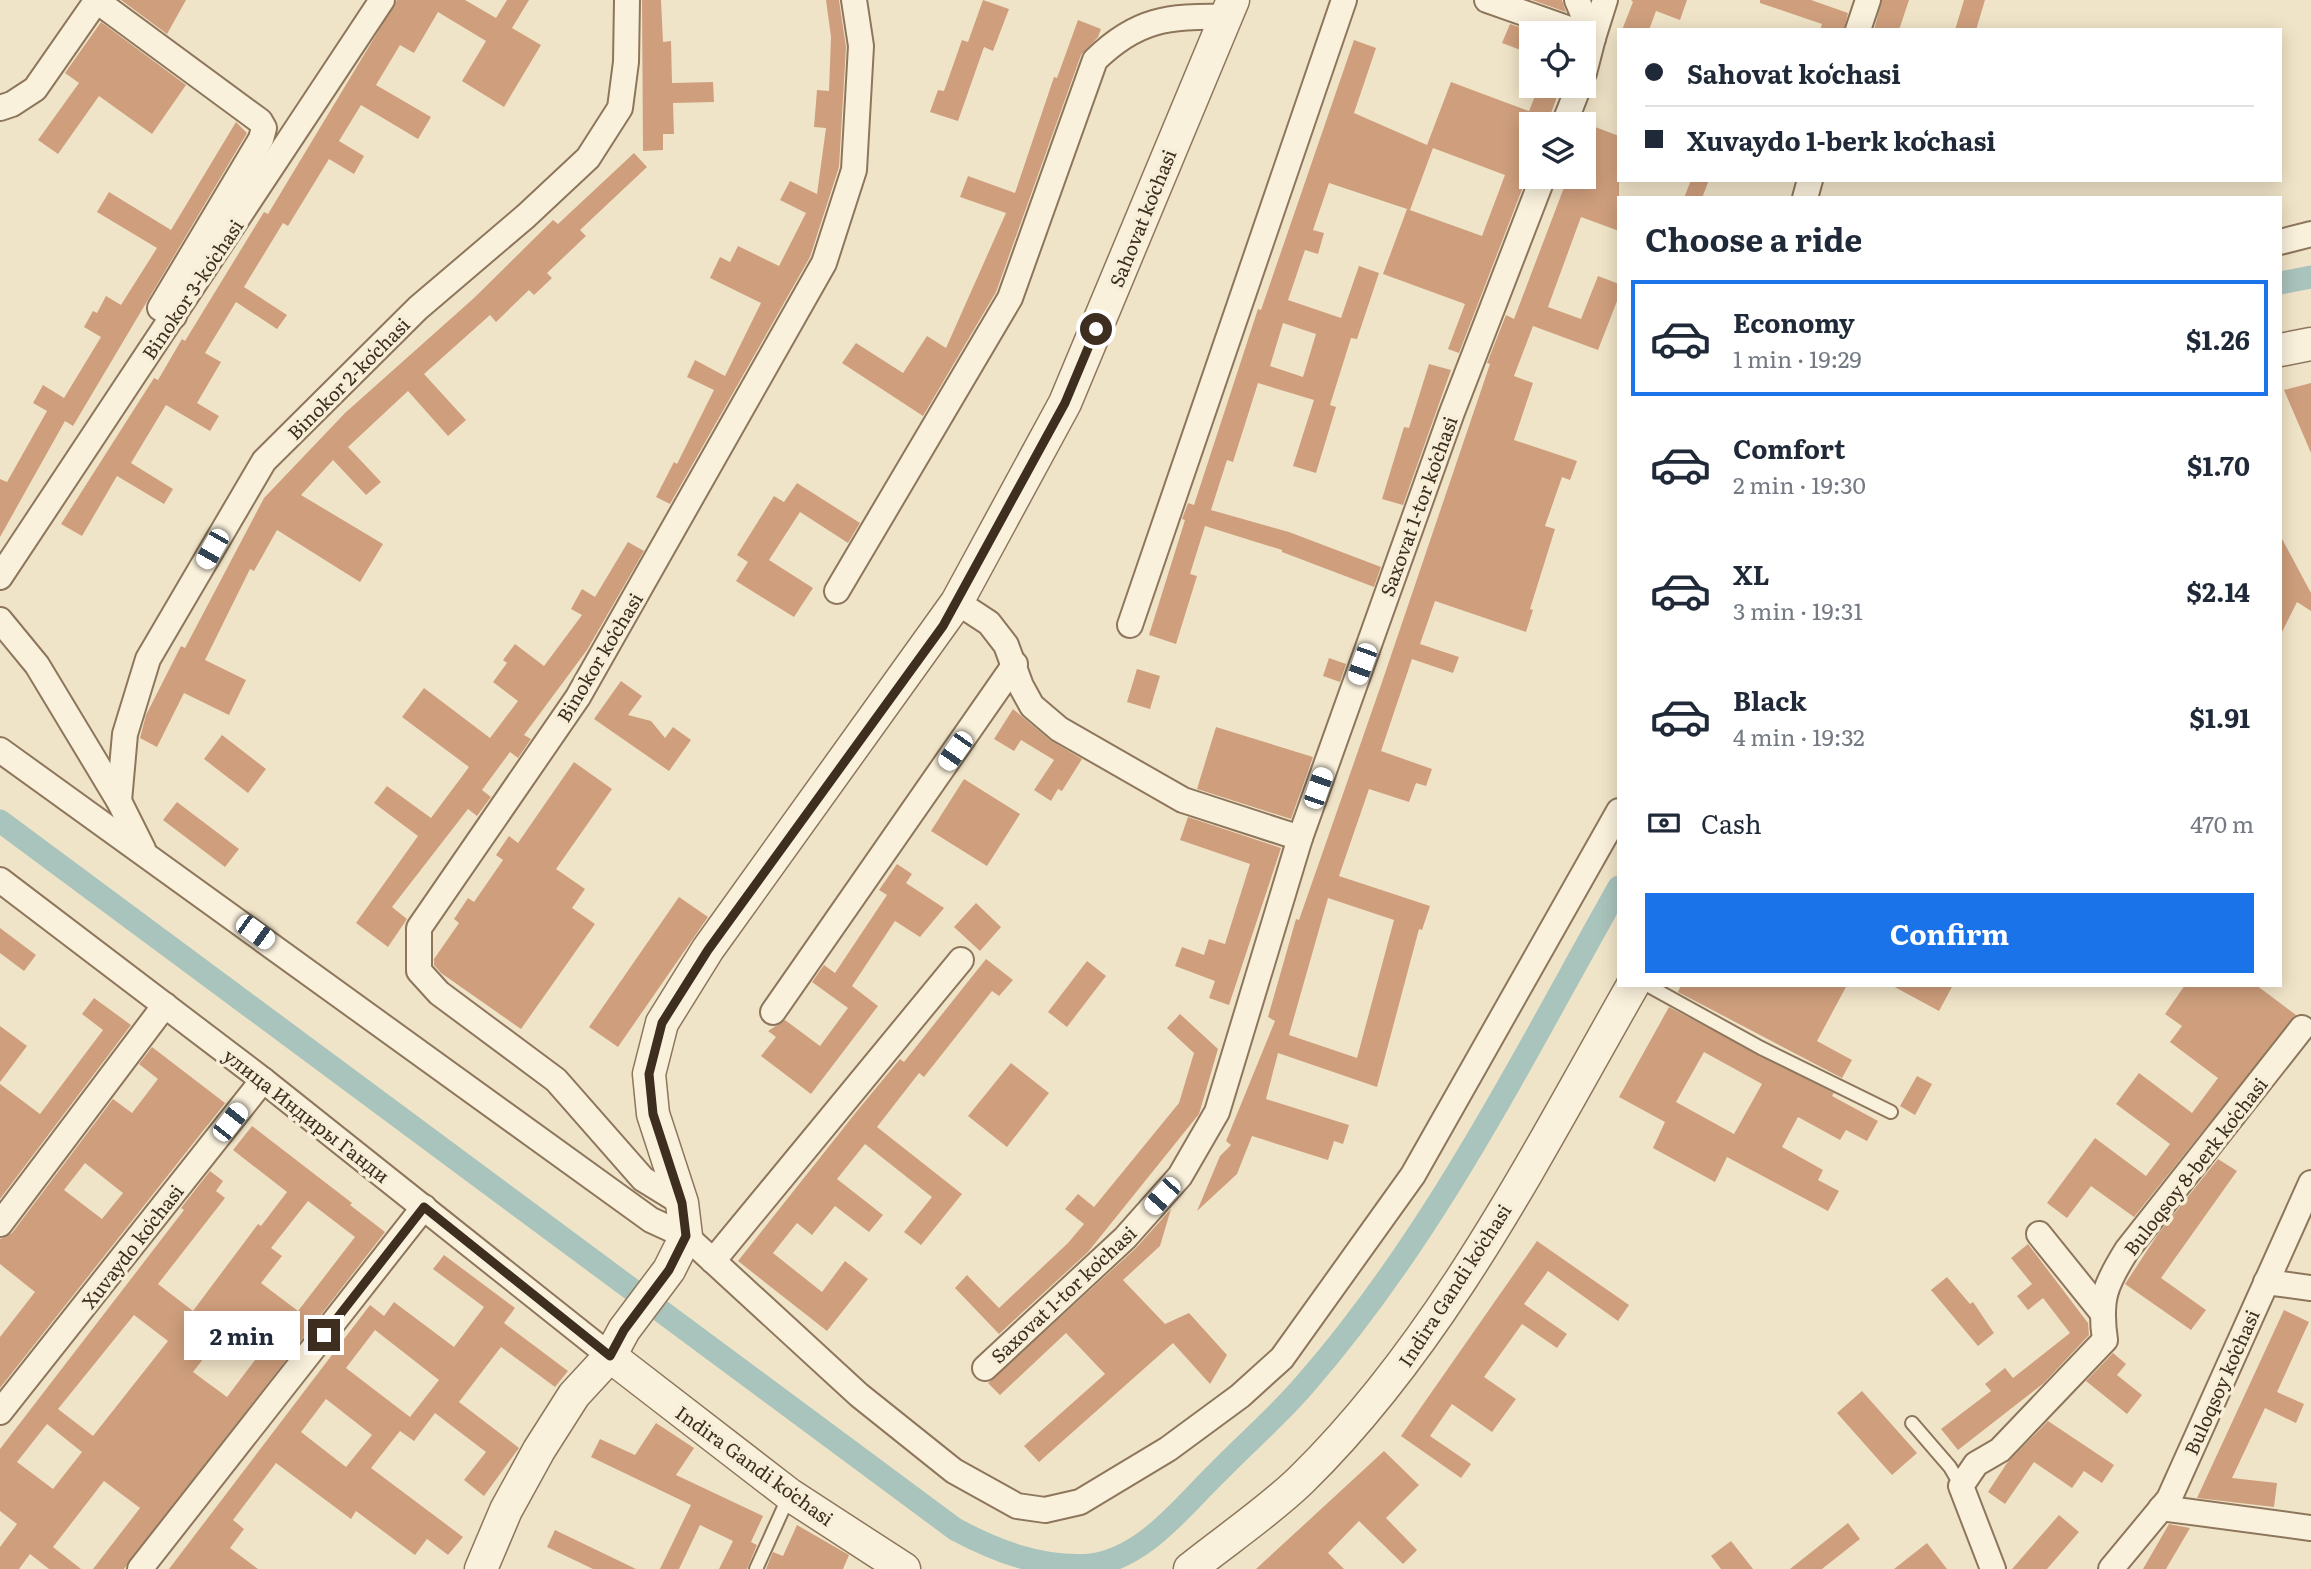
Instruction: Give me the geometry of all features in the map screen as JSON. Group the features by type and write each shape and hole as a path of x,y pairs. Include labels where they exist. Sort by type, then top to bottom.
{"street":[{"name":"Binokor 3-koʻchasi","path":"0,577 382,0"},
{"name":"Binokor 2-koʻchasi","path":"118,802 124,734 148,659 264,461 418,308 588,158 620,107 626,62 627,0"},
{"name":"Binokor koʻchasi","path":"682,1203 643,1179 556,1080 439,993 419,971 419,928 578,697 824,263 854,170 861,46 854,0"},
{"path":"1130,625 1344,0"},
{"path":"1487,0 1546,21"},
{"path":"1577,0 1582,21"},
{"path":"1594,21 1605,0"},
{"path":"1859,28 1868,0"},
{"path":"0,108 12,104 35,89 97,1 260,121 264,128 261,139 160,308 174,316"},
{"path":"837,591 1010,298 1095,60 1117,37 1145,24 1229,8"},
{"name":"Sahovat koʻchasi","path":"686,1236 682,1203 653,1114 650,1088 649,1074 662,1023 708,950 957,602 1065,403 1229,8"},
{"name":"Saxovat 1-tor koʻchasi","path":"985,1368 1125,1238 1180,1176 1217,1112 1300,838 1451,415 1538,189"},
{"path":"2282,241 2311,234"},
{"path":"2282,350 2311,344"},
{"path":"957,602 989,623 1006,645 1021,686 1032,706 1059,729 1183,800 1300,838"},
{"path":"0,620 37,666 118,802 145,853"},
{"path":"774,1012 1015,664"},
{"path":"0,750 651,1220 686,1236 859,1395 954,1471 1017,1506 1045,1510 1080,1502 1168,1449 1240,1396 1282,1358 1413,1175 1617,815"},
{"name":"улица Индиры Ганди","path":"0,880 263,1080 424,1207 617,1343"},
{"path":"713,1261 961,960"},
{"name":"Indira Gandi koʻchasi","path":"1189,1569 1300,1481 1394,1377 1454,1292 1632,987"},
{"path":"0,1224 165,1005"},
{"name":"Buloqsoy 8-berk koʻchasi","path":"1961,1486 1976,1464 2000,1450 2105,1340 2101,1311 2112,1274 2127,1250 2302,1028"},
{"name":"Xuvaydo koʻchasi","path":"0,1412 263,1080"},
{"name":"Buloqsoy koʻchasi","path":"2111,1569 2169,1499 2311,1183"},
{"path":"140,1569 424,1207"},
{"path":"2039,1234 2101,1311"},
{"path":"481,1569 506,1510 540,1450 575,1395 617,1343 669,1270 686,1236"},
{"path":"2266,1282 2311,1288"},
{"name":"Indira Gandi koʻchasi","path":"617,1343 790,1495 904,1569"},
{"path":"1961,1486 1993,1569"},
{"path":"2161,1508 2311,1528"}],"lane":[{"path":"1651,987 1761,1048 1891,1112"},
{"path":"1912,1423 1950,1467 1961,1486"},
{"path":"756,1569 790,1495"}],"building":[{"path":"121,0 186,0 167,34"},
{"path":"397,0 465,0 496,18 507,0 529,0 512,28 541,45 504,107 462,81 486,41 438,12 414,53 400,45 376,85 431,117 418,139 361,105 339,141 364,156 354,174 329,159 288,226 283,223 244,287 287,315 277,329 236,302 205,353 221,362 197,403 219,416 210,431 166,405 131,463 173,489 164,504 117,476 82,536 61,524 154,378 158,380 182,339 185,341 264,212 268,214"},
{"path":"642,0 661,0 663,42 671,41 672,83 713,82 714,102 673,103 674,134 663,134 663,150 643,151"},
{"path":"826,0 839,0 846,47 839,167 810,257 670,504 656,497 674,462 677,464 714,390 687,377 695,360 725,376 761,303 710,278 720,257 730,262 738,246 779,266 806,213 780,200 790,181 817,194 826,128 814,127 817,90 829,91 831,37"},
{"path":"983,0 1009,9 993,51 984,47 958,121 930,112 938,90 944,91 962,40 968,42"},
{"path":"1532,0 1562,0 1566,12"},
{"path":"1631,0 1687,0 1680,20 1656,11 1650,28 1623,28 1633,2"},
{"path":"1760,0 1811,0 1848,13 1844,28 1821,28 1822,24 1760,3"},
{"path":"1882,0 1909,0 1900,28 1875,28"},
{"path":"1964,0 1985,0 1977,28 1956,28"},
{"path":"1078,20 1101,29 1098,37 1081,55 996,292 923,416 842,363 856,343 903,373 927,336 946,348 1006,213 960,197 968,176 1015,193 1054,77 1057,78"},
{"path":"101,22 186,85 152,134 99,96 58,154 38,140 79,83 65,73"},
{"path":"1510,24 1519,27 1519,49 1502,43"},
{"path":"1354,40 1376,48 1354,113 1427,145 1451,82 1529,111 1534,98 1557,98 1551,112 1519,112 1519,189 1522,189 1459,353 1448,349 1465,304 1383,274 1407,209 1329,183 1313,230 1324,233 1318,254 1305,250 1288,300 1341,318 1359,266 1379,273 1357,339 1351,338 1330,405 1336,407 1316,473 1293,466 1314,400 1258,383 1233,462 1227,460 1211,510 1289,532 1381,567 1374,587 1282,550 1205,526 1190,574 1197,576 1176,644 1149,635 1185,520 1182,519 1188,503 1194,505 1258,309 1261,310","holes":["1433,148 1505,175 1482,236 1407,209 1410,210","1283,323 1316,334 1303,377 1270,366"]},
{"path":"236,122 247,133 73,426 65,421 0,537 0,479 7,482 47,411 33,403 43,385 64,398 101,337 84,327 93,311 97,313 106,296 121,305 157,248 97,212 109,192 171,230"},
{"path":"1596,127 1617,135 1617,230 1581,217 1548,307 1581,319 1598,276 1617,283 1617,301 1598,350 1533,326 1514,376 1533,383 1514,440 1577,461 1570,480 1562,477 1545,526 1555,529 1530,609 1533,610 1526,632 1435,601 1420,644 1459,657 1453,673 1412,659 1381,751 1432,769 1426,786 1416,783 1409,802 1369,789 1339,876 1430,906 1422,930 1419,929 1377,1087 1278,1053 1266,1099 1349,1125 1343,1144 1334,1141 1328,1160 1252,1136 1237,1174 1197,1211 1220,1156 1231,1145 1226,1141 1275,1021 1268,1017 1296,919 1299,920 1380,688 1490,364 1487,363 1506,315 1514,319 1563,189 1596,189","holes":["1328,898 1394,920 1357,1058 1289,1035"]},
{"path":"634,153 647,167 580,230 586,236 547,273 552,278 534,295 529,290 496,322 490,315 424,374 466,420 448,436 408,391 348,447 381,482 366,495 333,460 301,495 383,544 360,582 277,530 254,571 250,569 205,660 246,680 229,715 184,693 157,747 140,738 146,715 181,646 185,648 264,498 345,413 474,298 553,220 558,224"},
{"path":"1690,182 1708,182 1703,196 1685,196"},
{"path":"1429,364 1451,370 1403,505 1382,499 1404,427 1409,428"},
{"path":"2311,383 2311,453 2284,390"},
{"path":"797,483 860,523 848,543 800,512 769,560 813,588 794,617 736,581 748,562 737,555 774,496 784,502"},
{"path":"2282,539 2311,593 2311,611 2297,602 2282,632"},
{"path":"628,542 644,551 587,650 524,735 531,739 518,758 510,752 482,790 491,797 477,816 468,809 392,907 407,919 388,947 356,923 418,836 374,803 387,786 431,818 469,767 402,717 424,688 490,738 518,701 493,682 507,663 503,660 515,644 544,666 582,615 571,609 582,589 595,597"},
{"path":"1329,658 1346,664 1340,682 1323,676"},
{"path":"1137,669 1160,676 1150,709 1127,702"},
{"path":"621,681 642,696 628,715 651,721 665,738 673,727 691,740 669,771 594,719"},
{"path":"1013,709 1050,740 1082,759 1062,791 1058,789 1051,801 1034,790 1054,760 1021,740 1014,751 994,739"},
{"path":"1216,727 1313,757 1291,819 1197,789"},
{"path":"222,735 266,769 248,793 204,759"},
{"path":"574,762 612,789 556,869 585,889 572,908 595,924 521,1029 441,973 434,965 434,959 459,923 454,919 468,898 474,902 503,860 496,855 509,836 518,843"},
{"path":"964,779 1020,814 987,866 931,831"},
{"path":"177,802 239,849 225,867 163,820"},
{"path":"1188,817 1281,848 1229,1005 1209,998 1215,981 1175,966 1182,947 1204,955 1209,939 1225,944 1250,864 1180,840"},
{"path":"897,864 912,874 906,883 944,908 920,937 895,921 852,986 878,1006 811,1094 761,1056 776,1037 768,1031 785,1020 820,1046 848,1008 812,982 824,965 835,973 887,895 879,890"},
{"path":"679,897 708,917 618,1047 589,1027"},
{"path":"976,903 1001,927 980,951 954,927"},
{"path":"0,928 36,955 24,971 0,953"},
{"path":"986,959 1013,980 999,996 992,991 924,1077 919,1073 877,1127 962,1194 921,1245 904,1232 932,1197 865,1144 837,1179 883,1215 869,1232 835,1206 812,1235 797,1223 773,1253 822,1292 845,1261 868,1279 827,1331 738,1261 857,1111 900,1059 904,1062"},
{"path":"1087,961 1106,976 1067,1027 1048,1012"},
{"path":"1680,987 1846,987 1817,1041 1852,1060 1842,1078 1678,992"},
{"path":"1895,987 1952,987 1939,1011"},
{"path":"2184,987 2259,987 2296,1015 2134,1217 2091,1186 2067,1218 2047,1203 2095,1138 2146,1176 2170,1144 2116,1104 2139,1073 2192,1113 2218,1078 2170,1042 2182,1026 2165,1014"},
{"path":"94,998 131,1025 0,1199 0,1084 40,1114 103,1030 82,1014"},
{"path":"1669,1007 1834,1093 1832,1096 1878,1121 1867,1141 1846,1130 1840,1140 1798,1117 1782,1147 1823,1170 1818,1180 1839,1191 1828,1211 1727,1157 1715,1182 1653,1148 1665,1122 1619,1097","holes":["1704,1052 1762,1084 1734,1134 1676,1102"]},
{"path":"1180,1014 1218,1049 1199,1114 1088,1252 999,1334 955,1288 967,1275 999,1308 1068,1243 1084,1224 1065,1209 1078,1194 1094,1207 1179,1103 1194,1053 1167,1028"},
{"path":"0,1026 27,1046 0,1082"},
{"path":"152,1047 225,1103 0,1388 0,1337 35,1292 0,1264 0,1239 12,1233 113,1099 132,1113 158,1079 139,1064","holes":["85,1163 123,1193 102,1219 64,1190"]},
{"path":"1011,1063 1049,1093 1007,1147 968,1116"},
{"path":"1917,1076 1932,1084 1915,1115 1900,1106"},
{"path":"252,1126 352,1203 350,1205 385,1232 124,1569 93,1569 140,1508 104,1481 53,1547 81,1569 49,1569 30,1554 19,1569 0,1569 0,1547 17,1524 0,1511 0,1449 184,1210 181,1208 210,1171 223,1181 216,1191 225,1198 158,1284 193,1311 258,1224 261,1226 287,1192 233,1150","holes":["308,1201 355,1237 298,1311 261,1283 282,1256 271,1248","238,1314 271,1339 227,1397 193,1372","134,1315 168,1341 93,1436 58,1409","47,1424 82,1452 53,1489 17,1462"]},
{"path":"2218,1159 2237,1171 2161,1278 2206,1310 2191,1330 2125,1284 2158,1234"},
{"path":"1171,1209 1160,1246 1123,1280 1165,1324 1189,1313 1227,1355 1210,1384 1173,1343 1039,1462 1024,1446 1105,1374 1066,1333 1000,1395 988,1383 1135,1249"},
{"path":"1537,1241 1629,1305 1618,1321 1548,1271 1524,1304 1567,1334 1557,1348 1522,1324 1484,1377 1516,1399 1492,1432 1452,1404 1430,1436 1471,1464 1461,1478 1401,1436"},
{"path":"2028,1244 2088,1323 2089,1335 2044,1383 1958,1450 1941,1429 1991,1391 1985,1384 2005,1368 2013,1378 2070,1333 2043,1298 2028,1310 2017,1296 2032,1284 2011,1258"},
{"path":"444,1255 515,1308 504,1323 568,1371 555,1387 501,1347 459,1402 519,1448 484,1496 464,1480 486,1452 435,1413 414,1441 400,1431 371,1468 463,1537 448,1555 427,1539 415,1555 356,1511 351,1519 276,1463 233,1520 244,1529 230,1548 258,1569 169,1569 370,1305 384,1316 394,1302 454,1347 484,1307 433,1269","holes":["375,1330 439,1380 410,1417 346,1368","326,1399 372,1435 346,1467 301,1432"]},
{"path":"1947,1277 1970,1304 1973,1302 1994,1333 1978,1346 1931,1290"},
{"path":"2284,1310 2309,1322 2277,1392 2304,1404 2296,1423 2265,1408 2232,1478 2277,1483 2274,1507 2197,1498"},
{"path":"2113,1353 2126,1364 2117,1375 2142,1395 2127,1414 2086,1381"},
{"path":"1862,1391 1917,1453 1892,1475 1837,1413"},
{"path":"2048,1421 2114,1465 2102,1483 2084,1471 2072,1488 2034,1462 2005,1504 1988,1492 2007,1463"},
{"path":"656,1423 694,1448 676,1475 763,1516 751,1542 757,1545 747,1569 719,1569 733,1541 700,1525 679,1569 660,1569 691,1505 591,1457 600,1439 635,1455"},
{"path":"1384,1451 1419,1485 1386,1518 1417,1550 1403,1564 1359,1521 1328,1553 1344,1569 1256,1569"},
{"path":"2059,1515 2079,1532 2047,1569 2012,1569"},
{"path":"1848,1523 1860,1539 1822,1569 1790,1569"},
{"path":"2169,1524 2190,1528 2166,1569 2143,1569"},
{"path":"797,1525 849,1555 843,1569 766,1569 773,1552 783,1556"},
{"path":"555,1530 636,1569 593,1569 547,1547"},
{"path":"1731,1541 1753,1569 1721,1569 1711,1556"},
{"path":"1927,1543 1947,1569 1894,1569"}],"waterway":[{"path":"2282,283 2311,277"},
{"path":"0,821 955,1529 1020,1557 1073,1566 1110,1560 1145,1542 1175,1516 1285,1406 1353,1326 1396,1267 1475,1143 1617,891"}],"route":[{"path":"324,1335 424,1207 610,1356 624,1330 669,1270 686,1236 682,1203 653,1114 649,1074 662,1023 708,950 943,626 1065,403 1096,329"}]}
